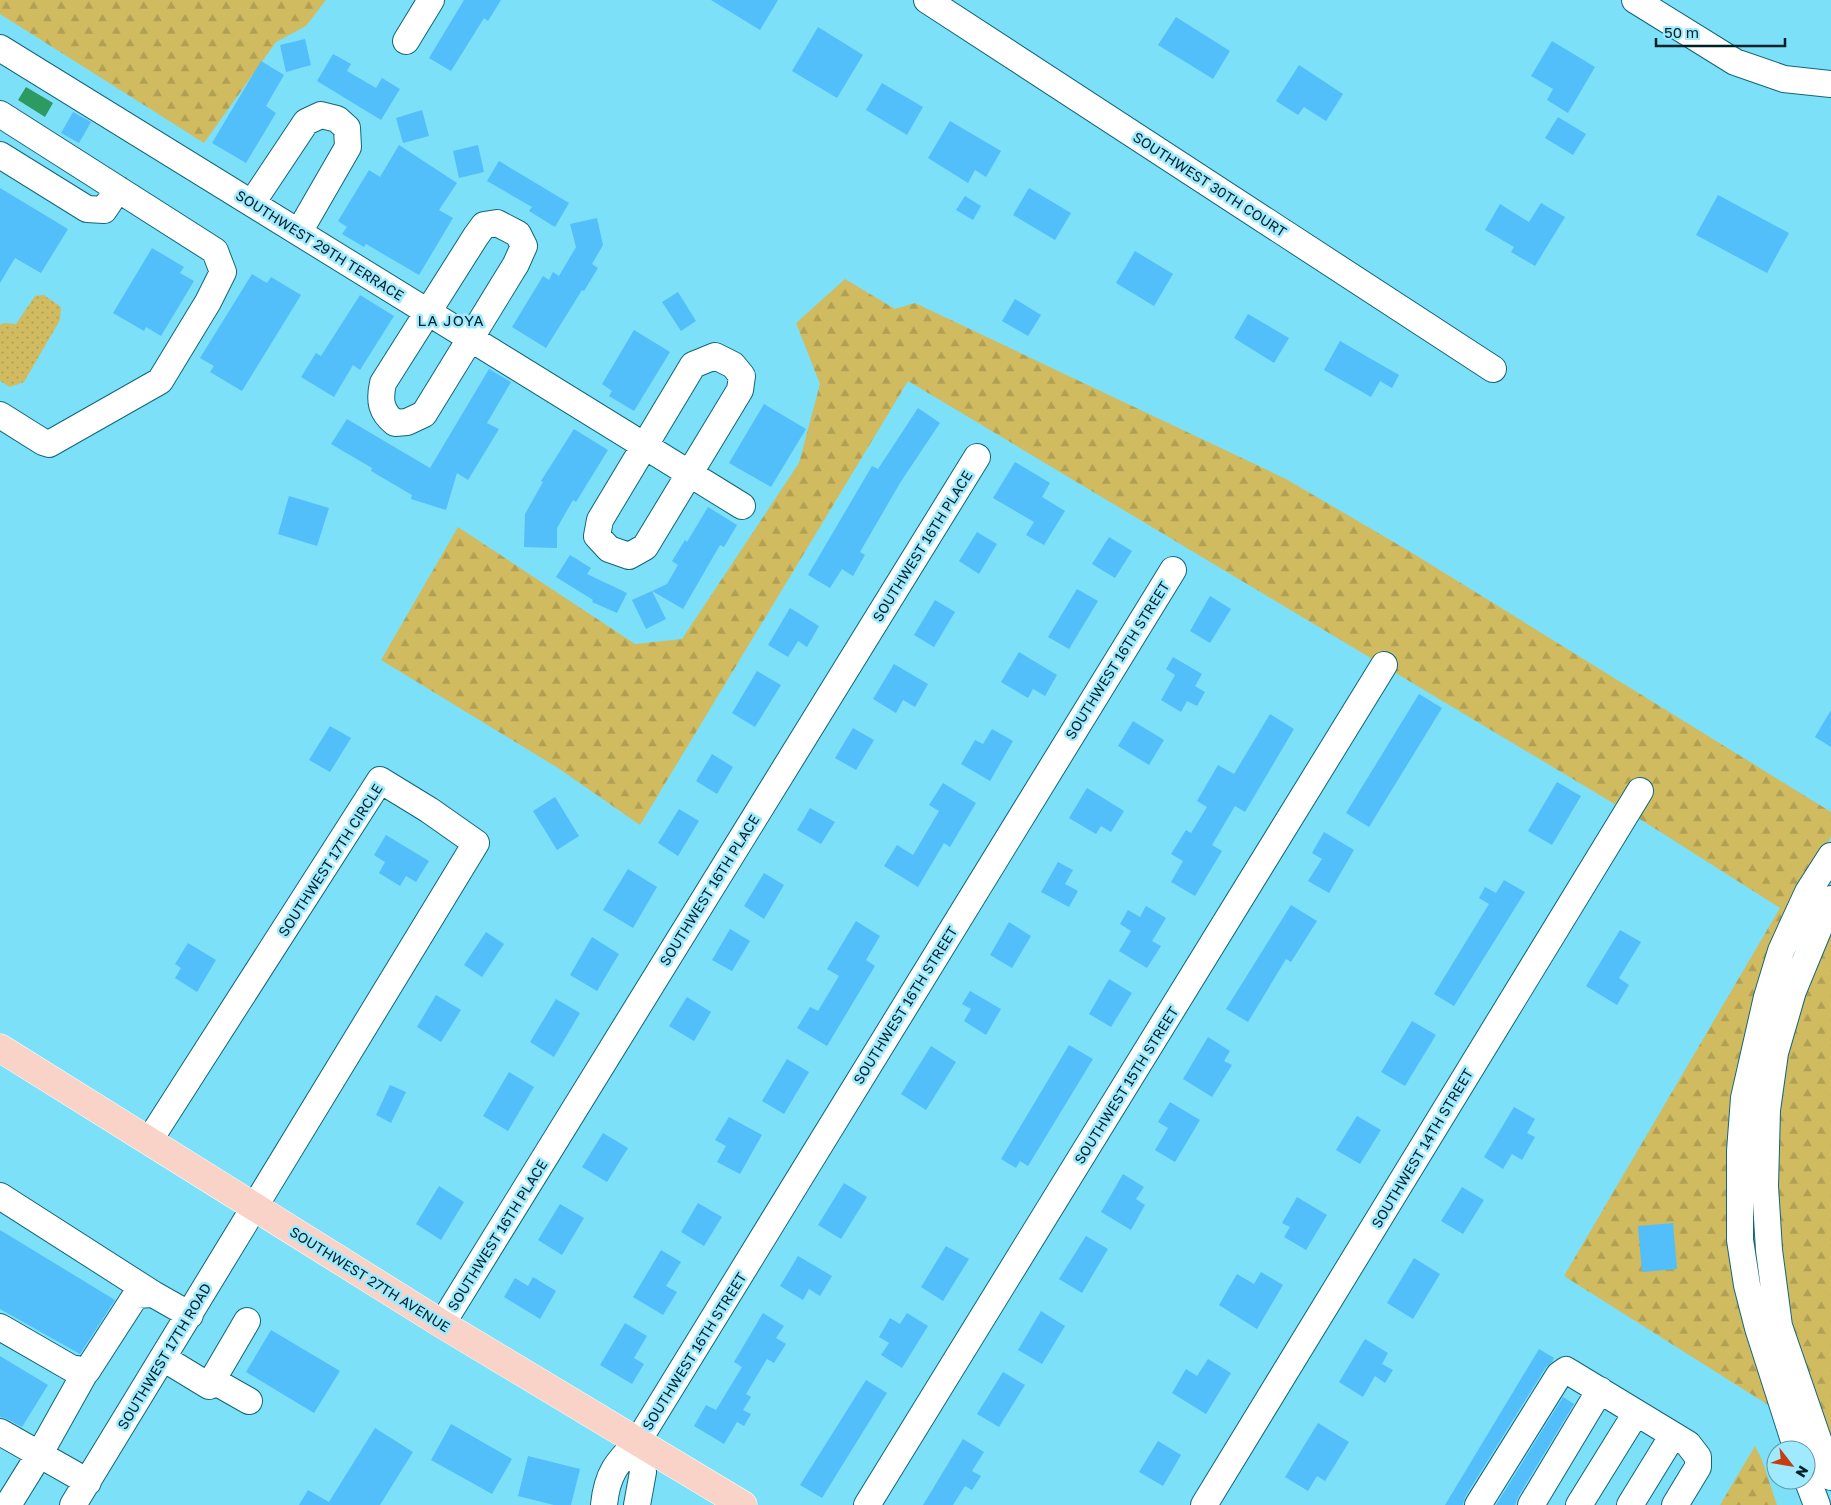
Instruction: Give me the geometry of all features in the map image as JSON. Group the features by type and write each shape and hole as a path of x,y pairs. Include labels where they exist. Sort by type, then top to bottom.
{"main road":[{"name":"SOUTHWEST 27TH AVENUE","path":"0,1048 442,1324 743,1505"}],"street":[{"path":"406,42 431,0"},
{"name":"SOUTHWEST 30TH COURT","path":"927,0 1492,368"},
{"path":"1634,0 1735,62 1784,79 1831,84"},
{"name":"SOUTHWEST 29TH TERRACE","path":"0,48 742,506"},
{"path":"0,114 215,251 223,272 208,302 160,381 49,444 0,415"},
{"path":"252,203 306,122 321,114 337,120 347,128 348,147 299,232"},
{"path":"0,155 87,209 104,210 118,189"},
{"path":"497,223 518,234 524,246 516,264 471,338 424,414 407,422 395,423 387,417 381,405 380,394 383,383 476,236 484,225 497,223"},
{"path":"715,356 732,365 742,376 740,390 690,474 644,547 629,556 609,549 597,536 600,520 644,445 693,365 715,356"},
{"name":"SOUTHWEST 16TH PLACE","path":"442,1324 977,457"},
{"name":"SOUTHWEST 16TH STREET","path":"604,1505 606,1489 616,1464 638,1441 1172,570"},
{"name":"SOUTHWEST 15TH STREET","path":"867,1505 1384,666"},
{"name":"SOUTHWEST 17TH CIRCLE","path":"149,1141 380,780 429,810 476,843 255,1208"},
{"name":"SOUTHWEST 14TH STREET","path":"1204,1505 1640,790"},
{"path":"1809,1440 1761,1337 1747,1285 1740,1240 1740,1181 1744,1098 1767,997 1781,951 1808,892 1831,856"},
{"path":"1811,1440 1779,1326 1769,1250 1766,1182 1767,1110 1775,1053 1793,991 1831,899"},
{"path":"1740,1181 1766,1182"},
{"path":"0,1196 153,1294 190,1314"},
{"name":"SOUTHWEST 17TH ROAD","path":"73,1505 255,1208"},
{"path":"8,1505 86,1370 136,1295 153,1294"},
{"path":"163,1358 209,1386 246,1321"},
{"path":"0,1327 71,1368 86,1370"},
{"path":"1478,1505 1559,1375 1566,1370 1688,1444 1698,1458 1698,1467 1675,1505"},
{"path":"212,1380 249,1401"},
{"path":"1531,1505 1600,1390"},
{"path":"1580,1505 1636,1413"},
{"path":"0,1432 88,1482"},
{"path":"1630,1505 1673,1435"},
{"path":"637,1505 643,1472 638,1441"},
{"path":"1816,1454 1831,1477"},
{"path":"1811,1490 1817,1505"}],"green space":[{"path":"0,0 326,0 306,26 276,42 204,143 0,14"},
{"path":"845,279 895,309 915,303 1286,479 1409,551 1831,812 1831,837 1799,888 1734,1097 1773,1408 1564,1276 1780,908 1643,821 908,381 640,825 558,768 381,660 458,527 635,644 682,639 799,463 820,384 796,323"},
{"path":"44,295 61,307 60,320 24,382 10,387 0,381 0,325 4,323 16,324 35,296"},
{"path":"1831,925 1831,1451 1788,1325 1776,1190 1777,1112 1785,1056 1802,995"},
{"path":"1755,1446 1766,1472 1766,1490 1772,1490 1777,1505 1720,1505"}],"shaded area":[{"path":"26,87 53,103 45,117 18,100"}],"building":[{"path":"464,0 501,0 488,21 484,18 451,71 429,58"},
{"path":"711,0 778,0 760,30"},
{"path":"1176,17 1230,51 1213,79 1158,45"},
{"path":"818,27 863,55 837,98 792,71"},
{"path":"305,39 311,65 286,72 280,45"},
{"path":"1552,41 1595,67 1568,113 1547,100 1553,89 1531,76"},
{"path":"333,54 351,64 347,71 376,88 382,78 400,89 381,120 317,81"},
{"path":"261,61 284,75 266,106 276,113 246,163 212,143"},
{"path":"1299,65 1343,94 1326,121 1304,107 1298,115 1276,101"},
{"path":"882,83 923,107 907,135 866,110"},
{"path":"422,110 429,136 403,143 396,118"},
{"path":"73,112 91,122 79,143 61,133"},
{"path":"1558,117 1586,134 1573,155 1545,138"},
{"path":"950,121 1001,151 986,177 975,170 968,183 928,158"},
{"path":"399,145 457,183 439,210 453,218 419,275 366,244 364,247 342,234 347,227 338,221 369,170 380,177"},
{"path":"478,145 484,172 459,178 453,151"},
{"path":"499,161 569,203 555,227 529,211 532,207 487,181"},
{"path":"0,188 68,229 41,273 15,258 0,283"},
{"path":"1029,188 1071,213 1055,240 1013,215"},
{"path":"1718,195 1789,233 1767,273 1696,235"},
{"path":"965,196 981,206 973,220 956,210"},
{"path":"1541,203 1565,217 1535,266 1511,252 1514,247 1485,230 1500,204 1529,222"},
{"path":"597,218 603,245 592,264 598,268 546,348 512,327 543,276 549,280 553,272 559,276 576,247 570,224"},
{"path":"152,248 184,267 180,273 194,281 161,336 146,327 144,331 113,313"},
{"path":"1135,251 1173,274 1154,306 1116,283"},
{"path":"252,274 267,283 271,277 301,295 242,391 210,372 214,366 200,358"},
{"path":"678,292 696,321 681,331 662,302"},
{"path":"360,295 394,316 360,370 353,365 334,397 301,377 316,353 321,356"},
{"path":"1015,299 1041,315 1028,336 1002,321"},
{"path":"1248,314 1289,338 1274,363 1234,338"},
{"path":"634,330 670,352 634,411 609,396 612,391 602,384"},
{"path":"1340,341 1399,375 1392,388 1380,381 1371,397 1324,370"},
{"path":"489,369 511,382 487,423 499,429 468,480 457,473 446,510 411,499 412,495 371,471 372,468 331,444 347,419 430,468"},
{"path":"764,404 806,429 771,487 729,463"},
{"path":"918,408 940,423 900,483 860,552 865,555 853,576 842,569 830,588 808,575 872,466 878,469"},
{"path":"574,429 608,450 576,502 573,500 557,528 557,548 524,547 525,514 543,482 541,481"},
{"path":"1015,462 1050,483 1042,497 1065,511 1044,545 1026,535 1034,522 993,498"},
{"path":"289,496 329,508 317,546 278,534"},
{"path":"708,507 737,525 724,547 720,545 683,609 652,591 667,584 678,565 672,561 685,540 687,542"},
{"path":"977,532 997,544 979,574 959,561"},
{"path":"1109,537 1132,551 1115,578 1092,564"},
{"path":"570,555 591,568 587,574 627,593 617,613 592,602 593,600 556,577"},
{"path":"1077,589 1098,601 1069,649 1048,637"},
{"path":"652,591 666,619 646,629 632,600"},
{"path":"1210,596 1231,609 1210,643 1190,631"},
{"path":"935,600 955,612 934,647 914,635"},
{"path":"790,608 819,626 807,647 798,641 788,657 768,645"},
{"path":"1019,652 1057,675 1045,696 1033,689 1028,698 1001,682"},
{"path":"1173,657 1202,674 1195,686 1205,692 1197,706 1187,701 1181,712 1161,700 1175,675 1166,669"},
{"path":"894,664 928,684 915,707 903,700 896,713 873,699"},
{"path":"757,671 781,685 755,727 732,713"},
{"path":"1419,694 1442,708 1369,827 1346,813"},
{"path":"1831,710 1831,747 1815,737"},
{"path":"1270,714 1294,729 1245,812 1235,806 1212,845 1222,851 1195,896 1171,882 1183,861 1171,854 1186,830 1191,833 1207,807 1197,801 1218,765 1234,774"},
{"path":"1133,721 1164,740 1149,765 1118,746"},
{"path":"330,726 351,738 330,772 309,760"},
{"path":"853,728 874,740 856,770 835,758"},
{"path":"992,729 1013,741 990,781 961,764 975,740 983,744"},
{"path":"712,754 733,767 717,794 696,781"},
{"path":"1557,782 1581,796 1552,845 1528,831"},
{"path":"943,783 976,803 950,847 944,843 918,887 884,866 897,845 913,855 939,811 929,805"},
{"path":"1087,788 1124,811 1111,832 1101,826 1096,834 1069,818"},
{"path":"555,797 579,836 557,850 533,811"},
{"path":"810,808 835,822 821,844 797,830"},
{"path":"679,809 699,821 678,856 658,843"},
{"path":"1324,832 1354,850 1329,893 1308,881 1322,859 1312,853"},
{"path":"386,835 429,861 416,882 406,876 400,886 379,873 385,862 374,855"},
{"path":"1058,862 1073,870 1065,884 1078,891 1069,907 1041,892"},
{"path":"628,869 657,887 633,928 603,910"},
{"path":"764,873 784,885 764,919 744,906"},
{"path":"1504,880 1525,892 1454,1006 1434,994 1489,904 1479,898 1485,887 1496,893"},
{"path":"1291,905 1317,921 1291,962 1286,959 1248,1022 1226,1009"},
{"path":"1146,906 1166,918 1152,941 1161,946 1147,968 1119,951 1131,931 1120,924 1128,910 1140,917"},
{"path":"856,921 880,936 866,960 875,966 827,1046 797,1028 810,1007 818,1011 839,976 827,969"},
{"path":"1009,922 1031,936 1012,968 990,955"},
{"path":"730,929 750,941 732,971 712,960"},
{"path":"1620,930 1641,942 1619,978 1629,985 1617,1005 1586,986"},
{"path":"486,932 504,944 482,977 464,965"},
{"path":"592,937 619,954 597,991 570,975"},
{"path":"188,943 216,960 197,992 175,978 181,968 175,964"},
{"path":"1109,979 1132,993 1111,1027 1089,1014"},
{"path":"970,991 1001,1009 986,1035 964,1021 971,1009 962,1004"},
{"path":"436,995 461,1010 441,1042 417,1027"},
{"path":"687,997 711,1012 694,1041 669,1026"},
{"path":"556,999 580,1013 554,1057 530,1042"},
{"path":"1412,1021 1436,1035 1405,1086 1381,1072"},
{"path":"1208,1037 1230,1051 1224,1061 1232,1065 1212,1097 1183,1079"},
{"path":"1069,1045 1093,1059 1028,1166 1020,1161 1016,1168 1001,1159"},
{"path":"931,1046 956,1062 926,1110 901,1094"},
{"path":"787,1059 809,1072 784,1114 762,1101"},
{"path":"509,1072 534,1087 508,1131 483,1116"},
{"path":"390,1085 406,1092 391,1123 376,1115"},
{"path":"1170,1102 1200,1120 1175,1162 1155,1150 1168,1128 1158,1122"},
{"path":"1514,1107 1535,1119 1527,1133 1535,1137 1522,1160 1512,1154 1503,1169 1484,1157"},
{"path":"1357,1116 1381,1130 1360,1164 1336,1150"},
{"path":"729,1117 762,1135 740,1174 717,1162 726,1146 715,1140"},
{"path":"603,1133 628,1148 607,1182 582,1167"},
{"path":"1123,1174 1144,1187 1136,1199 1145,1205 1131,1230 1101,1212"},
{"path":"844,1183 867,1197 841,1239 818,1225"},
{"path":"439,1186 464,1202 441,1240 416,1224"},
{"path":"1462,1187 1484,1200 1463,1234 1441,1221"},
{"path":"1297,1197 1327,1215 1306,1250 1284,1237 1290,1227 1282,1223"},
{"path":"698,1203 722,1217 704,1246 681,1232"},
{"path":"560,1204 584,1218 562,1255 538,1240"},
{"path":"1673,1223 1677,1269 1642,1272 1638,1226"},
{"path":"0,1230 115,1300 80,1354 0,1309"},
{"path":"1086,1236 1108,1249 1082,1293 1059,1279"},
{"path":"946,1246 969,1259 943,1301 921,1287"},
{"path":"661,1250 681,1262 666,1286 677,1292 663,1315 633,1297"},
{"path":"798,1256 832,1276 820,1296 809,1289 803,1300 780,1286"},
{"path":"1414,1258 1440,1274 1413,1319 1387,1303"},
{"path":"1261,1272 1283,1285 1257,1329 1219,1305 1237,1274 1254,1284"},
{"path":"533,1277 556,1291 540,1319 504,1297 515,1278 528,1286"},
{"path":"1041,1311 1065,1326 1042,1364 1018,1350"},
{"path":"763,1313 784,1326 776,1338 786,1344 774,1363 767,1359 746,1394 751,1397 743,1410 751,1414 744,1426 737,1422 724,1444 694,1426 706,1405 716,1410 742,1367 734,1362"},
{"path":"907,1313 928,1326 902,1368 881,1355 889,1343 879,1337 890,1318 900,1324"},
{"path":"625,1323 647,1336 634,1358 644,1364 632,1384 600,1365"},
{"path":"271,1330 340,1371 314,1413 246,1372"},
{"path":"1365,1339 1388,1353 1382,1364 1393,1370 1385,1383 1375,1376 1363,1397 1339,1382"},
{"path":"1539,1349 1554,1358 1552,1362 1546,1367 1465,1497 1463,1505 1445,1505"},
{"path":"0,1356 48,1385 22,1427 0,1417"},
{"path":"1208,1359 1231,1373 1206,1414 1172,1393 1186,1369 1197,1376"},
{"path":"1003,1372 1025,1385 999,1427 977,1414"},
{"path":"866,1380 887,1393 822,1498 800,1485"},
{"path":"1563,1397 1574,1404 1515,1505 1496,1505"},
{"path":"1318,1423 1349,1442 1325,1481 1317,1476 1308,1491 1285,1477"},
{"path":"451,1424 512,1459 492,1494 431,1460"},
{"path":"375,1428 413,1452 380,1505 299,1505 308,1490 329,1502"},
{"path":"963,1439 984,1452 972,1471 981,1476 972,1490 965,1486 953,1505 923,1505"},
{"path":"1158,1441 1181,1455 1163,1486 1139,1472"},
{"path":"528,1456 580,1469 571,1505 554,1505 518,1496"}],"district":[{"name":"LA JOYA","path":"451,320"}]}
